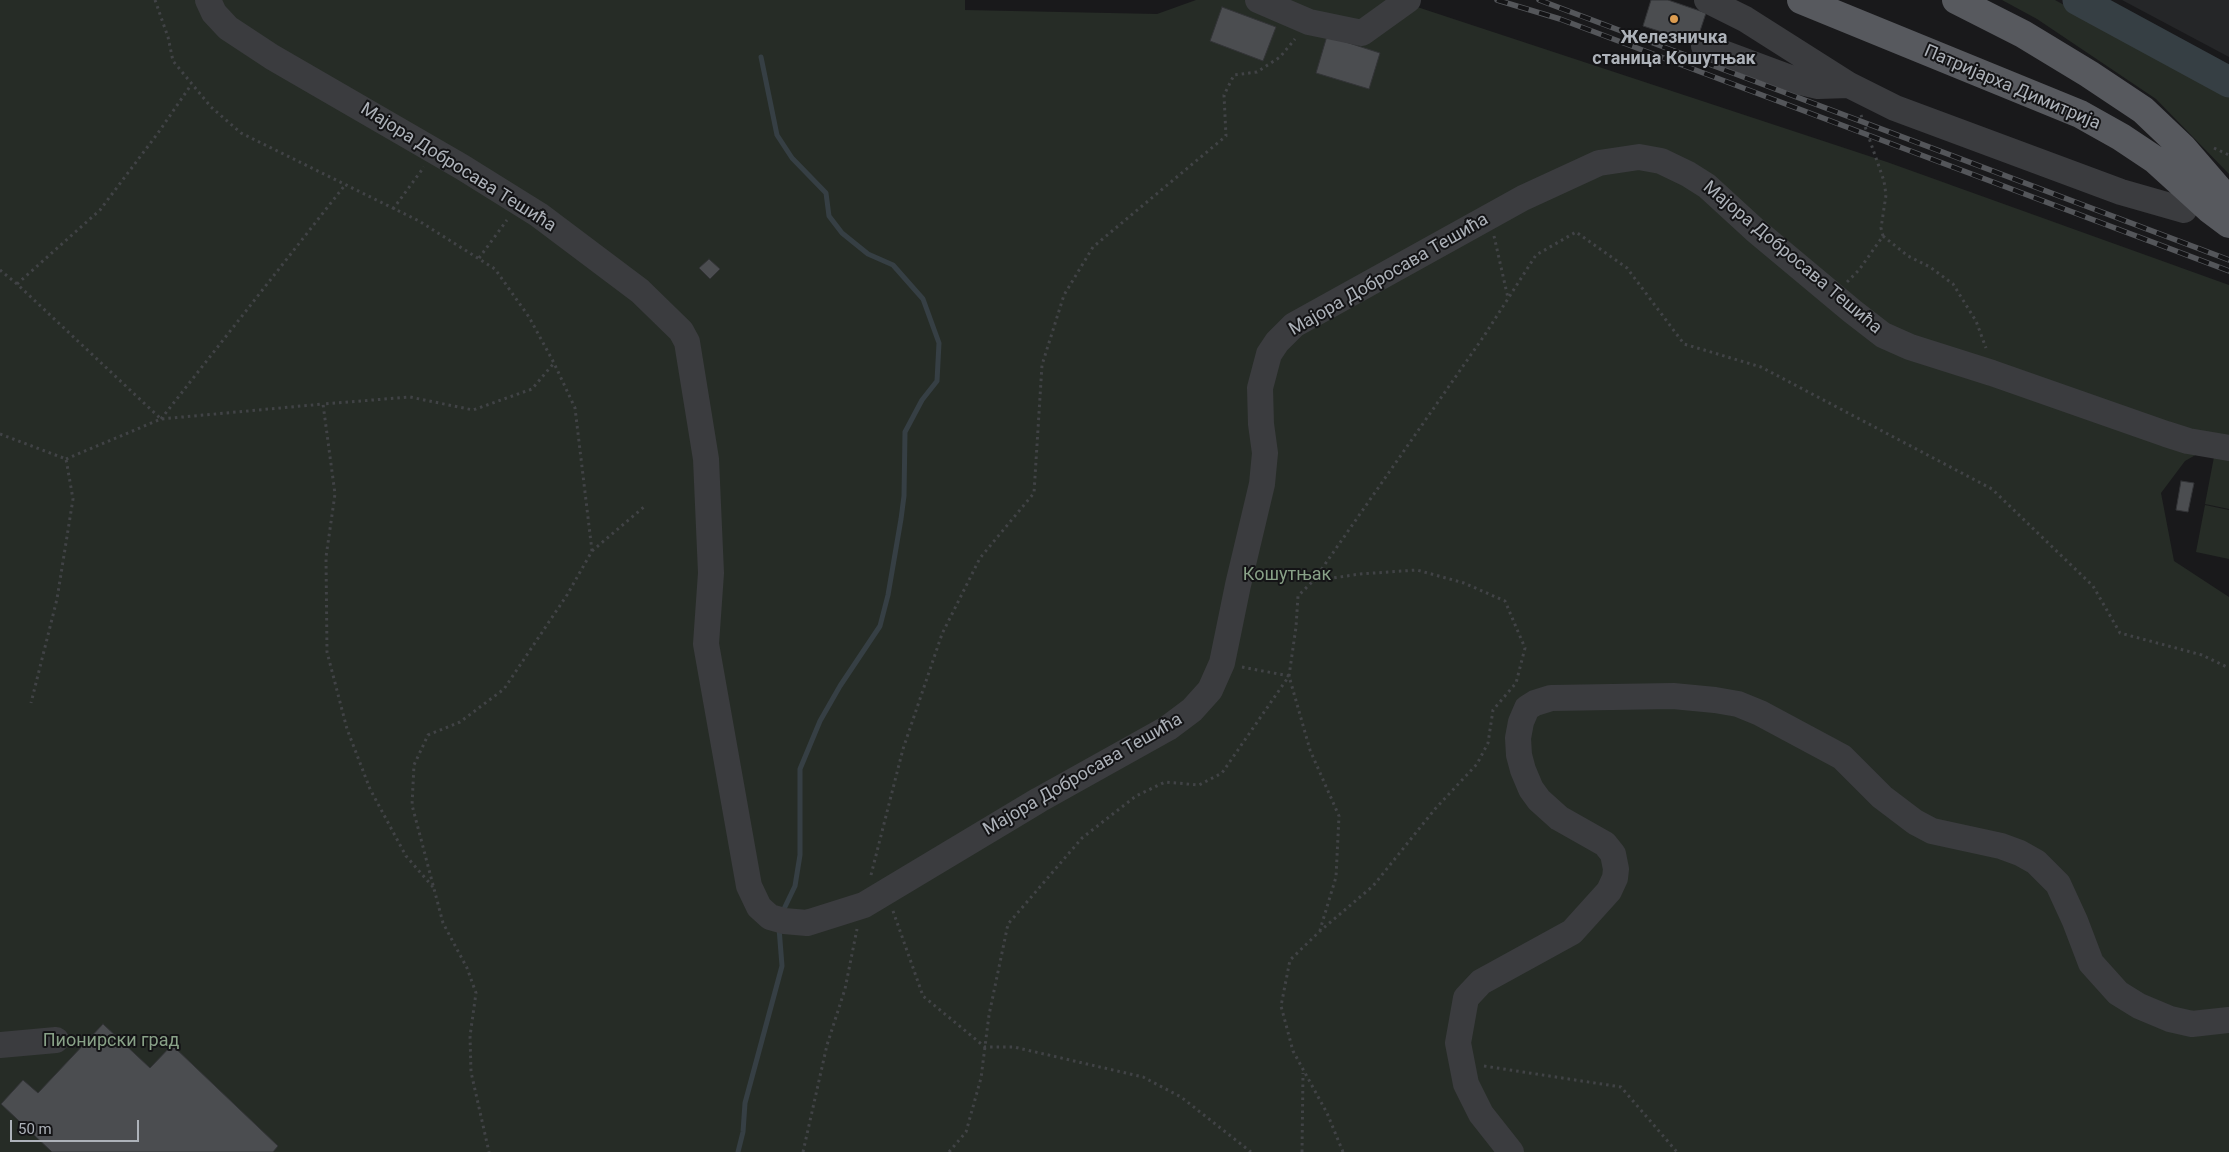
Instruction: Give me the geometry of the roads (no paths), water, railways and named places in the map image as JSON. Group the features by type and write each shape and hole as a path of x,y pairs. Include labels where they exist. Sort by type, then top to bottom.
{"main road":[{"name":"Патријарха Димитрија","path":"1800,0 1825,6 2080,114 2121,137 2154,159 2209,209 2229,224"},
{"path":"1956,0 2023,34 2089,74 2143,110 2183,148 2229,201"}],"street":[{"name":"Мајора Добросава Тешића","path":"208,0 214,14 228,28 281,62 520,202 640,291 681,331 687,342 706,459 710,573 706,644 749,886 759,906 777,919 807,923 864,905 1039,800 1168,728 1192,710 1210,690 1222,663 1262,484 1265,453 1259,401 1263,373 1269,354 1277,342 1294,325 1490,216 1546,186 1599,163 1639,157 1661,161 1707,186 1755,230 1833,296 1883,334 1910,348 1992,373 2188,441 2229,448"},
{"path":"1258,0 1309,22 1362,33 1408,0"},
{"path":"1707,0 1745,19 1849,85 1920,119 2121,192 2184,210"},
{"path":"1704,46 1801,82 1818,86 1849,85"},
{"path":"1511,1152 1481,1114 1466,1084 1458,1042 1466,998 1481,982 1572,932 1609,891 1615,878 1616,862 1613,854 1605,844 1550,811 1531,789 1523,770 1519,755 1518,738 1521,722 1527,708 1534,703 1551,698 1673,696 1738,704 1760,713 1842,757 1882,797 1915,822 1932,831 2001,846 2020,853 2036,862 2058,884 2091,963 2118,993 2139,1006 2170,1019 2192,1024 2229,1020"},
{"path":"0,1045 56,1040"}],"waterway":[{"path":"2078,0 2229,82"},
{"path":"761,57 777,135 792,158 826,193 829,216 842,233 868,254 893,265 923,299 939,343 937,381 922,400 905,432 904,496 888,595 880,626 840,686 820,721 800,769 800,855 795,886 782,913"},
{"path":"738,1152 743,1132 745,1103 782,966 779,928"}],"railway":[{"path":"1497,0 1560,19 2229,271"},
{"path":"1539,0 2229,260"}],"place":[{"name":"Железничка станица Кошутњак","path":"1674,19"}],"park label":[{"name":"Кошутњак","path":"1287,575"},
{"name":"Пионирски град","path":"111,1041"}]}
